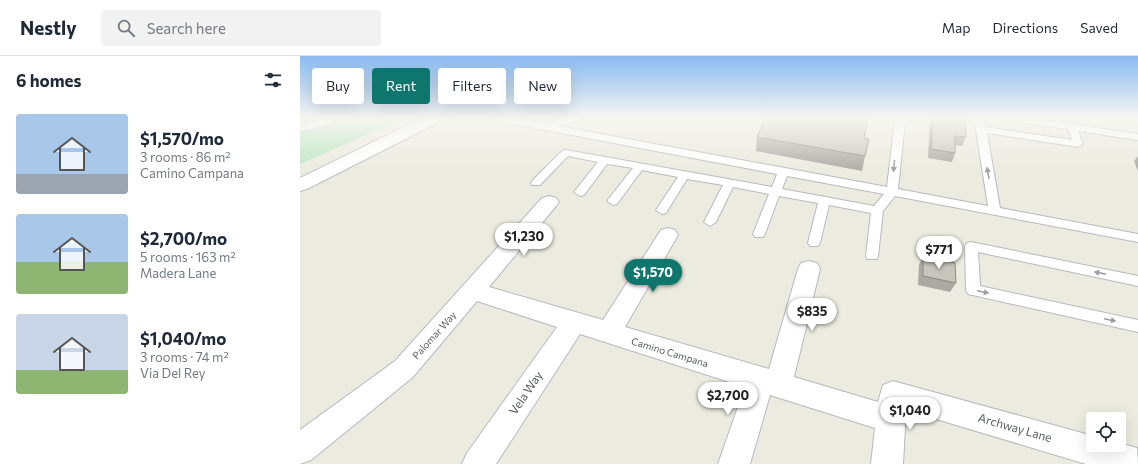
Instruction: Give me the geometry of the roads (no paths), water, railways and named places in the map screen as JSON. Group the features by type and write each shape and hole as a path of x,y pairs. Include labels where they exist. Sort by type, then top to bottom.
{"street":[{"path":"300,185 399,136"},
{"name":"Palomar Way","path":"300,449 404,369 549,202"},
{"path":"608,333 668,235"},
{"path":"734,464 770,382 809,269"},
{"name":"Camino Campana","path":"473,291 770,382 892,407"},
{"name":"Vela Way","path":"478,464 574,322"},
{"name":"Archway Lane","path":"892,407 939,406 1137,464"},
{"path":"887,464 892,407"}],"lane":[{"path":"593,136 1138,238"},
{"path":"872,256 878,210 892,192 898,136"},
{"path":"982,136 995,211"},
{"path":"1023,136 1078,144 1075,136"},
{"path":"536,183 566,152 878,210"},
{"path":"580,192 605,160"},
{"path":"613,201 640,166"},
{"path":"759,234 783,172"},
{"path":"662,210 684,174"},
{"path":"710,222 730,183"},
{"path":"814,243 824,200"},
{"path":"1138,281 970,246 973,290 1138,326"}]}
